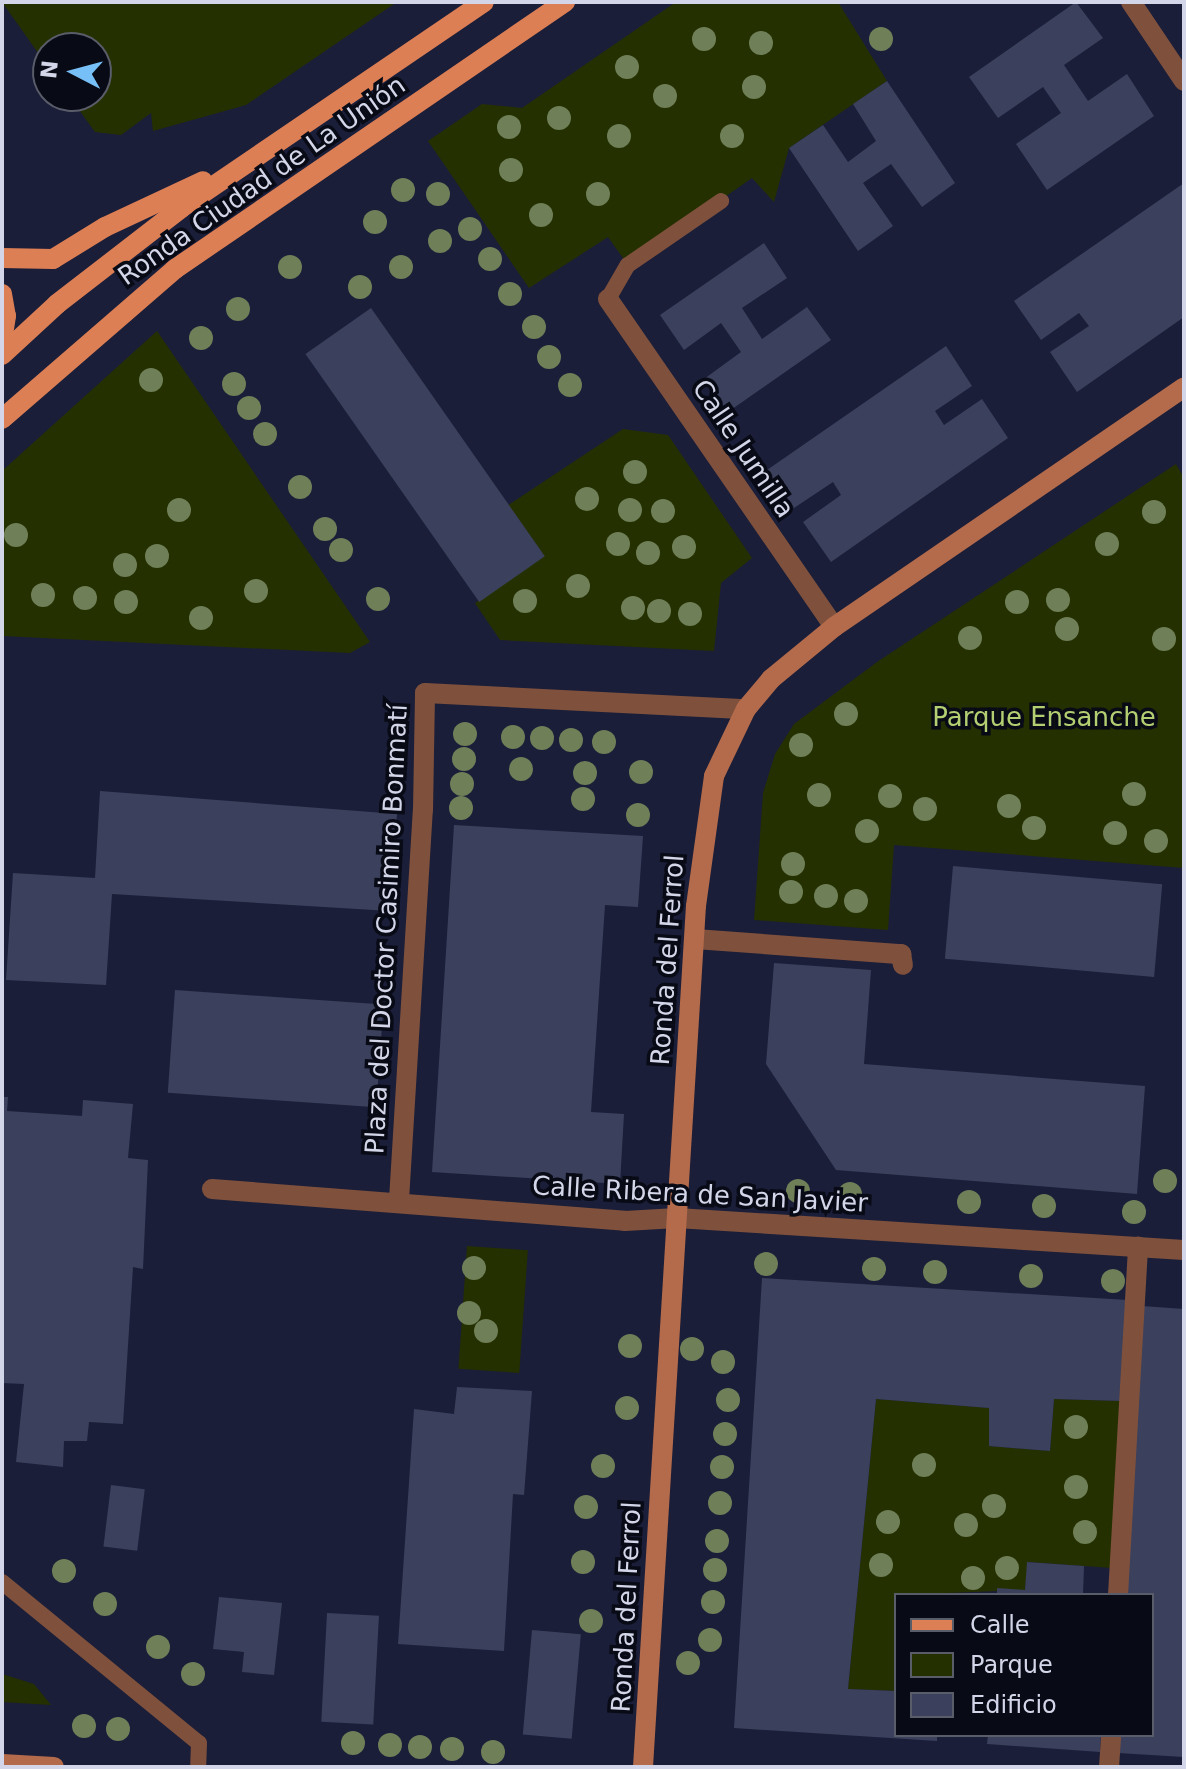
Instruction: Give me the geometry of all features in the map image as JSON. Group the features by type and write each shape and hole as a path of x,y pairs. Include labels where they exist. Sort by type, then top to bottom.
{"main road":[{"name":"Ronda Ciudad de La Unión","path":"2,355 101,269 261,154 484,2"},
{"name":"Ronda Ciudad de La Unión","path":"2,419 175,269 565,2"},
{"path":"2,258 25,262 53,259 105,227 261,154"},
{"path":"2,294 6,316 2,341"}],"street":[{"path":"1131,2 1184,81"},
{"name":"Calle Jumilla","path":"608,299 834,627"},
{"name":"Ronda del Ferrol","path":"643,1767 695,939 702,846 714,776 746,709 771,679 834,627 1184,387"},
{"name":"Plaza del Doctor Casimiro Bonmatí","path":"399,1200 423,810 425,693 746,709"},
{"path":"695,939 901,954 903,965"},
{"name":"Calle Ribera de San Javier","path":"212,1189 399,1200 625,1221 677,1218 1184,1250"},
{"path":"1118,1593 1138,1247"},
{"path":"1109,1767 1111,1737"},
{"path":"2,1764 54,1767"}],"lane":[{"path":"608,299 628,265 721,201"},
{"path":"2,1582 199,1743 198,1767"}],"green space":[{"path":"2,2 397,2 246,105 153,131 151,113 121,135 95,132 81,112 112,112 112,32 32,32 32,44"},
{"path":"676,2 838,2 887,81 789,148 774,202 752,178 628,265 608,237 529,288 428,141 482,104 522,108"},
{"path":"157,331 370,642 350,653 3,636 2,648 2,471"},
{"path":"623,429 668,435 752,558 721,583 714,651 500,640 475,603 542,557 507,506"},
{"name":"Parque Ensanche","path":"1176,464 1184,478 1184,868 894,845 888,930 754,920 763,793 775,754 794,724 877,662"},
{"path":"467,1246 528,1250 519,1373 458,1369"},
{"path":"876,1399 989,1408 989,1446 1050,1451 1054,1399 1122,1401 1112,1568 1028,1562 1025,1590 894,1593 894,1691 848,1689"},
{"path":"2,1674 34,1684 51,1705 2,1702"}],"building":[{"path":"1076,2 1103,38 1064,65 1088,101 1127,74 1154,116 1047,190 1016,144 1061,113 1043,87 998,118 969,77"},
{"path":"887,81 955,183 922,207 891,164 863,183 893,226 858,251 789,148 823,125 848,162 876,141 853,104"},
{"path":"1184,183 1184,317 1077,392 1050,352 1089,326 1079,313 1041,340 1014,301"},
{"path":"764,243 787,278 742,308 762,339 807,307 831,340 728,412 704,379 741,352 721,323 684,350 660,315"},
{"path":"371,308 545,556 479,602 305,354"},
{"path":"946,346 972,386 935,411 944,425 982,399 1008,438 831,562 803,522 841,495 833,482 794,508 767,470"},
{"path":"100,791 397,814 390,911 112,894 106,985 6,980 13,873 95,878"},
{"path":"454,825 643,836 638,907 605,905 591,1112 624,1114 620,1184 432,1172"},
{"path":"953,866 1162,884 1154,977 945,959"},
{"path":"774,963 871,970 864,1064 1145,1086 1137,1194 836,1170 766,1064"},
{"path":"175,990 383,1005 376,1107 168,1093"},
{"path":"2,1097 8,1097 7,1111 82,1116 83,1100 133,1104 128,1158 148,1160 143,1269 133,1267 123,1424 89,1422 87,1441 64,1441 63,1467 16,1462 24,1384 2,1383"},
{"path":"762,1278 1128,1300 1122,1401 1054,1399 1050,1451 989,1446 989,1408 876,1399 848,1689 894,1691 894,1737 937,1737 937,1741 734,1728"},
{"path":"1142,1306 1184,1309 1184,1757 1118,1753 1119,1737 1154,1737 1154,1593 1127,1593"},
{"path":"457,1387 532,1391 524,1495 513,1494 504,1651 398,1644 414,1409 454,1414"},
{"path":"111,1485 145,1489 137,1551 103,1547"},
{"path":"1027,1562 1084,1566 1083,1593 997,1593 997,1588 1025,1590"},
{"path":"219,1597 282,1603 274,1675 242,1672 244,1652 213,1649"},
{"path":"327,1613 379,1616 373,1725 321,1722"},
{"path":"532,1630 581,1634 572,1739 523,1735"},
{"path":"988,1737 1101,1737 1100,1752 987,1744"}]}
